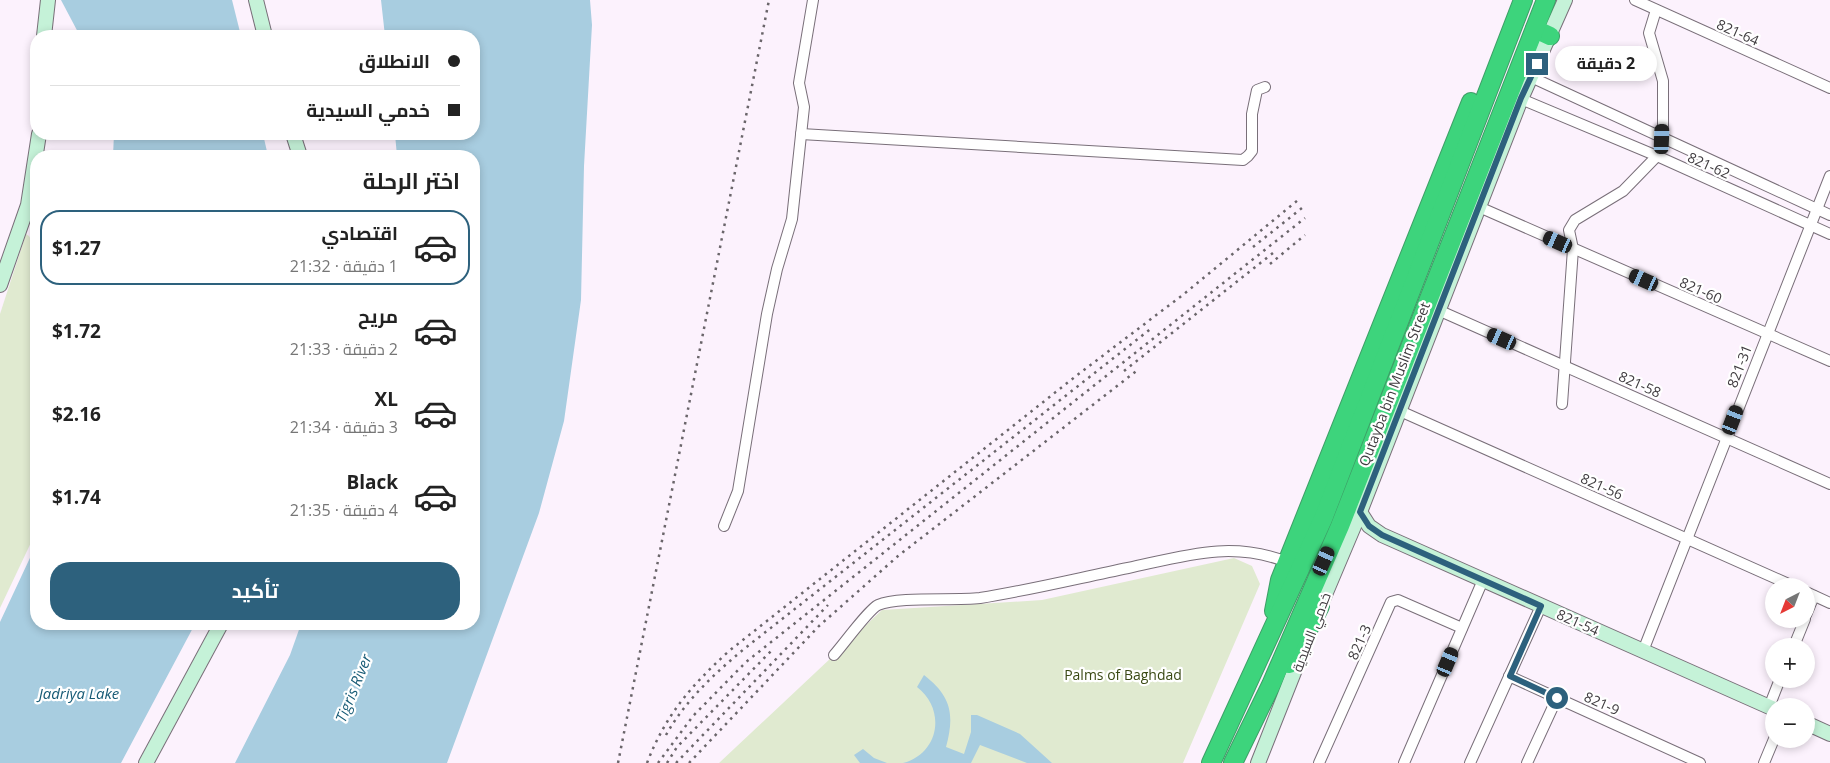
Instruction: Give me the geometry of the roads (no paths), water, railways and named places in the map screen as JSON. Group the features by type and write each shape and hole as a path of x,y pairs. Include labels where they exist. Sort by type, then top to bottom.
{"highway":[{"path":"1274,627 1277,591 1287,562 1500,28 1514,0"},
{"name":"Qutayba bin Muslim Street","path":"1211,763 1323,519 1523,0"},
{"name":"Qutayba bin Muslim Street","path":"1233,763 1271,685 1340,526 1541,28 1546,0"},
{"path":"1541,28 1550,0"},
{"path":"1271,685 1297,652 1320,606"}],"street":[{"path":"45,30 48,0"},
{"path":"256,0 264,30"},
{"path":"724,526 738,491 767,314 777,269 792,218 804,107 799,83 813,0"},
{"name":"خدمي السيدية","path":"1258,763 1320,606 1360,512 1521,98 1531,77 1541,28 1566,0"},
{"name":"821-64","path":"1634,0 1830,88"},
{"path":"1656,10 1649,33 1663,82 1662,139"},
{"name":"821-62","path":"1531,77 1830,215"},
{"path":"801,134 1243,160 1252,151 1254,101 1257,90 1264,87"},
{"name":"821-62","path":"1521,98 1658,156 1830,234"},
{"path":"1562,404 1573,249 1569,230 1575,220 1623,191 1658,156"},
{"name":"821-31","path":"1643,651 1830,176"},
{"path":"0,285 28,205 30,192"},
{"name":"821-60","path":"1479,207 1830,362"},
{"name":"821-58","path":"1438,310 1830,484"},
{"name":"821-56","path":"1400,411 1775,578"},
{"name":"821-54","path":"1360,512 1369,526 1382,535 1765,705"},
{"name":"821-54","path":"1349,539 1367,533 1382,535"},
{"path":"834,655 859,626 869,611 883,603 956,600 998,595 1206,551 1249,551 1287,562"},
{"path":"1404,763 1483,580"},
{"path":"1815,596 1830,603"},
{"name":"821-3","path":"1319,763 1394,600 1462,628"},
{"path":"1470,763 1541,606"},
{"path":"146,763 218,630"},
{"name":"821-9","path":"1510,676 1700,763"},
{"path":"1528,763 1557,698"},
{"path":"1815,727 1830,734"},
{"path":"1764,763 1770,748"}],"water":[{"path":"61,0 232,0 240,30 77,30"},
{"name":"Tigris River","path":"381,0 590,0 592,25 584,166 581,300 564,421 539,513 447,763 235,763 290,655 299,630 480,630 480,150 396,150 396,140 480,140 480,30 384,30"},
{"path":"114,140 264,140 267,150 113,150"},
{"name":"Jadriya Lake","path":"30,558 30,630 192,630 121,763 0,763 0,622"},
{"path":"924,675 940,690 948,706 950,725 946,747 964,754 971,732 971,715 977,715 1020,734 1052,763 1027,763 980,745 971,763 903,763 915,758 925,750 935,730 935,718 932,707 926,696 917,687"},
{"path":"863,749 874,758 887,763 860,763 854,755"}],"railway":[{"path":"618,763 769,0"},
{"path":"647,763 671,715 691,689 729,651 1076,376 1184,294 1298,200"},
{"path":"1253,247 1302,208"},
{"path":"658,763 693,716 746,662 1305,218"},
{"path":"1270,264 1305,235"},
{"path":"1124,371 1273,253"},
{"path":"666,735 691,699 744,649 1153,327"},
{"path":"689,763 819,626 898,556 1139,369"},
{"path":"676,763 828,605"},
{"path":"667,763 677,747 773,649"}],"park label":[{"name":"Palms of Baghdad","path":"1123,674"}]}
